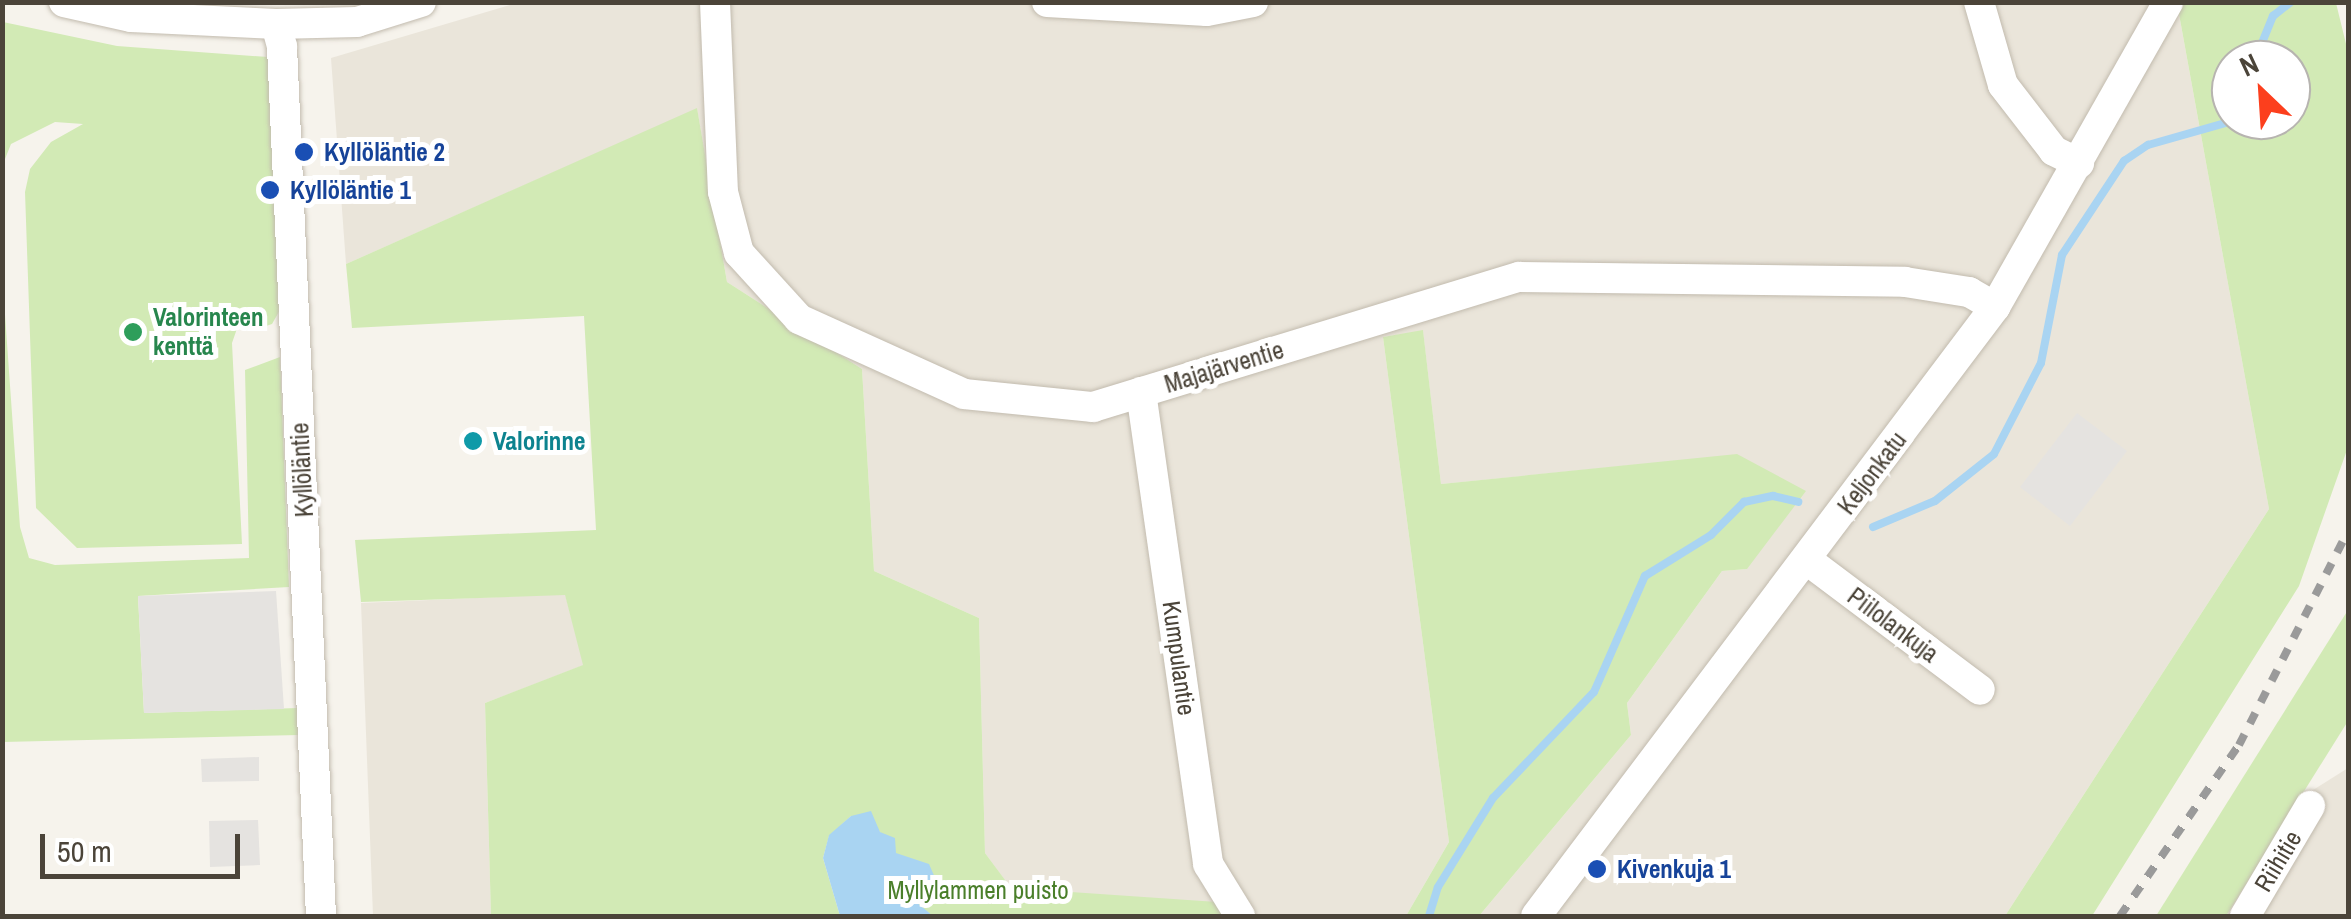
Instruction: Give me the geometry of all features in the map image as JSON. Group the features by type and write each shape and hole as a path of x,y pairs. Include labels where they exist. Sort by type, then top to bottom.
{"street":[{"path":"64,2 131,17 276,24 356,22 421,2"},
{"name":"Majajärventie","path":"714,2 723,192 738,253 799,318 964,394 1092,407 1519,278 1905,282 1969,292 1995,306"},
{"path":"1047,2 1207,11 1254,2"},
{"path":"1979,2 2002,86 2054,151 2079,163"},
{"name":"Keljonkatu","path":"1536,916 1995,306 2168,2"},
{"name":"Kyllöläntie","path":"276,24 282,47 321,916"},
{"name":"Kumpulantie","path":"1141,392 1208,864 1240,916"},
{"name":"Piilolankuja","path":"1807,560 1980,690"},
{"name":"Riihitie","path":"2245,916 2310,806"}],"shaded area":[{"path":"520,2 2177,3 2269,509 2005,916 1479,916 1631,735 1627,703 1722,571 1747,569 1737,455 1441,484 1423,331 1383,337 1449,842 1406,916 1031,916 985,853 979,618 874,571 862,369 727,282 697,109 346,264 331,58"},
{"path":"2077,413 2127,451 2070,526 2020,487"},
{"path":"276,591 284,709 144,713 138,596"},
{"path":"565,594 584,665 485,703 491,916 373,916 361,603"},
{"path":"259,757 259,781 202,782 201,759"},
{"path":"2348,768 2348,916 2226,916 2294,802"},
{"path":"258,820 260,865 210,867 209,821"}],"green space":[{"path":"2177,3 2336,3 2348,52 2348,447 2299,586 2092,916 2005,916 2269,509"},
{"name":"Valorinteen kenttä","path":"3,22 117,46 268,57 280,310 272,324 257,329 240,320 232,343 242,544 77,548 36,508 25,192 30,169 51,142 83,124 55,122 11,144 3,164"},
{"name":"Myllylammen puisto","path":"697,108 727,282 862,369 874,571 979,618 985,853 1011,888 1217,902 1229,916 933,916 914,902 918,891 880,832 851,816 829,836 823,858 840,916 491,916 485,703 583,665 565,595 361,602 355,540 596,530 584,316 352,328 346,264"},
{"path":"2,272 20,527 29,558 55,565 249,558 245,370 280,357 289,587 138,596 144,713 297,708 299,735 3,742"},
{"path":"1423,330 1441,484 1737,454 1806,491 1747,569 1722,571 1627,703 1631,735 1479,916 1406,916 1449,842 1383,337"},
{"path":"2348,610 2348,721 2226,916 2156,916"}],"water":[{"path":"871,811 880,832 895,838 896,853 929,864 936,880 915,901 933,916 840,916 823,858 829,835 851,816"}],"waterway":[{"path":"2263,40 2273,16 2291,2"},
{"path":"1873,527 1935,501 1994,454 2041,363 2062,255 2124,161 2148,145 2211,127"},
{"path":"1429,916 1438,887 1493,798 1594,692 1645,576 1711,535 1744,502 1773,496 1798,502"}],"railway":[{"path":"2120,916 2239,745 2348,531"}],"place":[{"name":"Kyllöläntie 2","path":"304,152"},
{"name":"Kyllöläntie 1","path":"270,190"},
{"name":"Valorinteen kenttä","path":"133,332"},
{"name":"Valorinne","path":"473,441"},
{"name":"Kivenkuja 1","path":"1597,869"}]}
